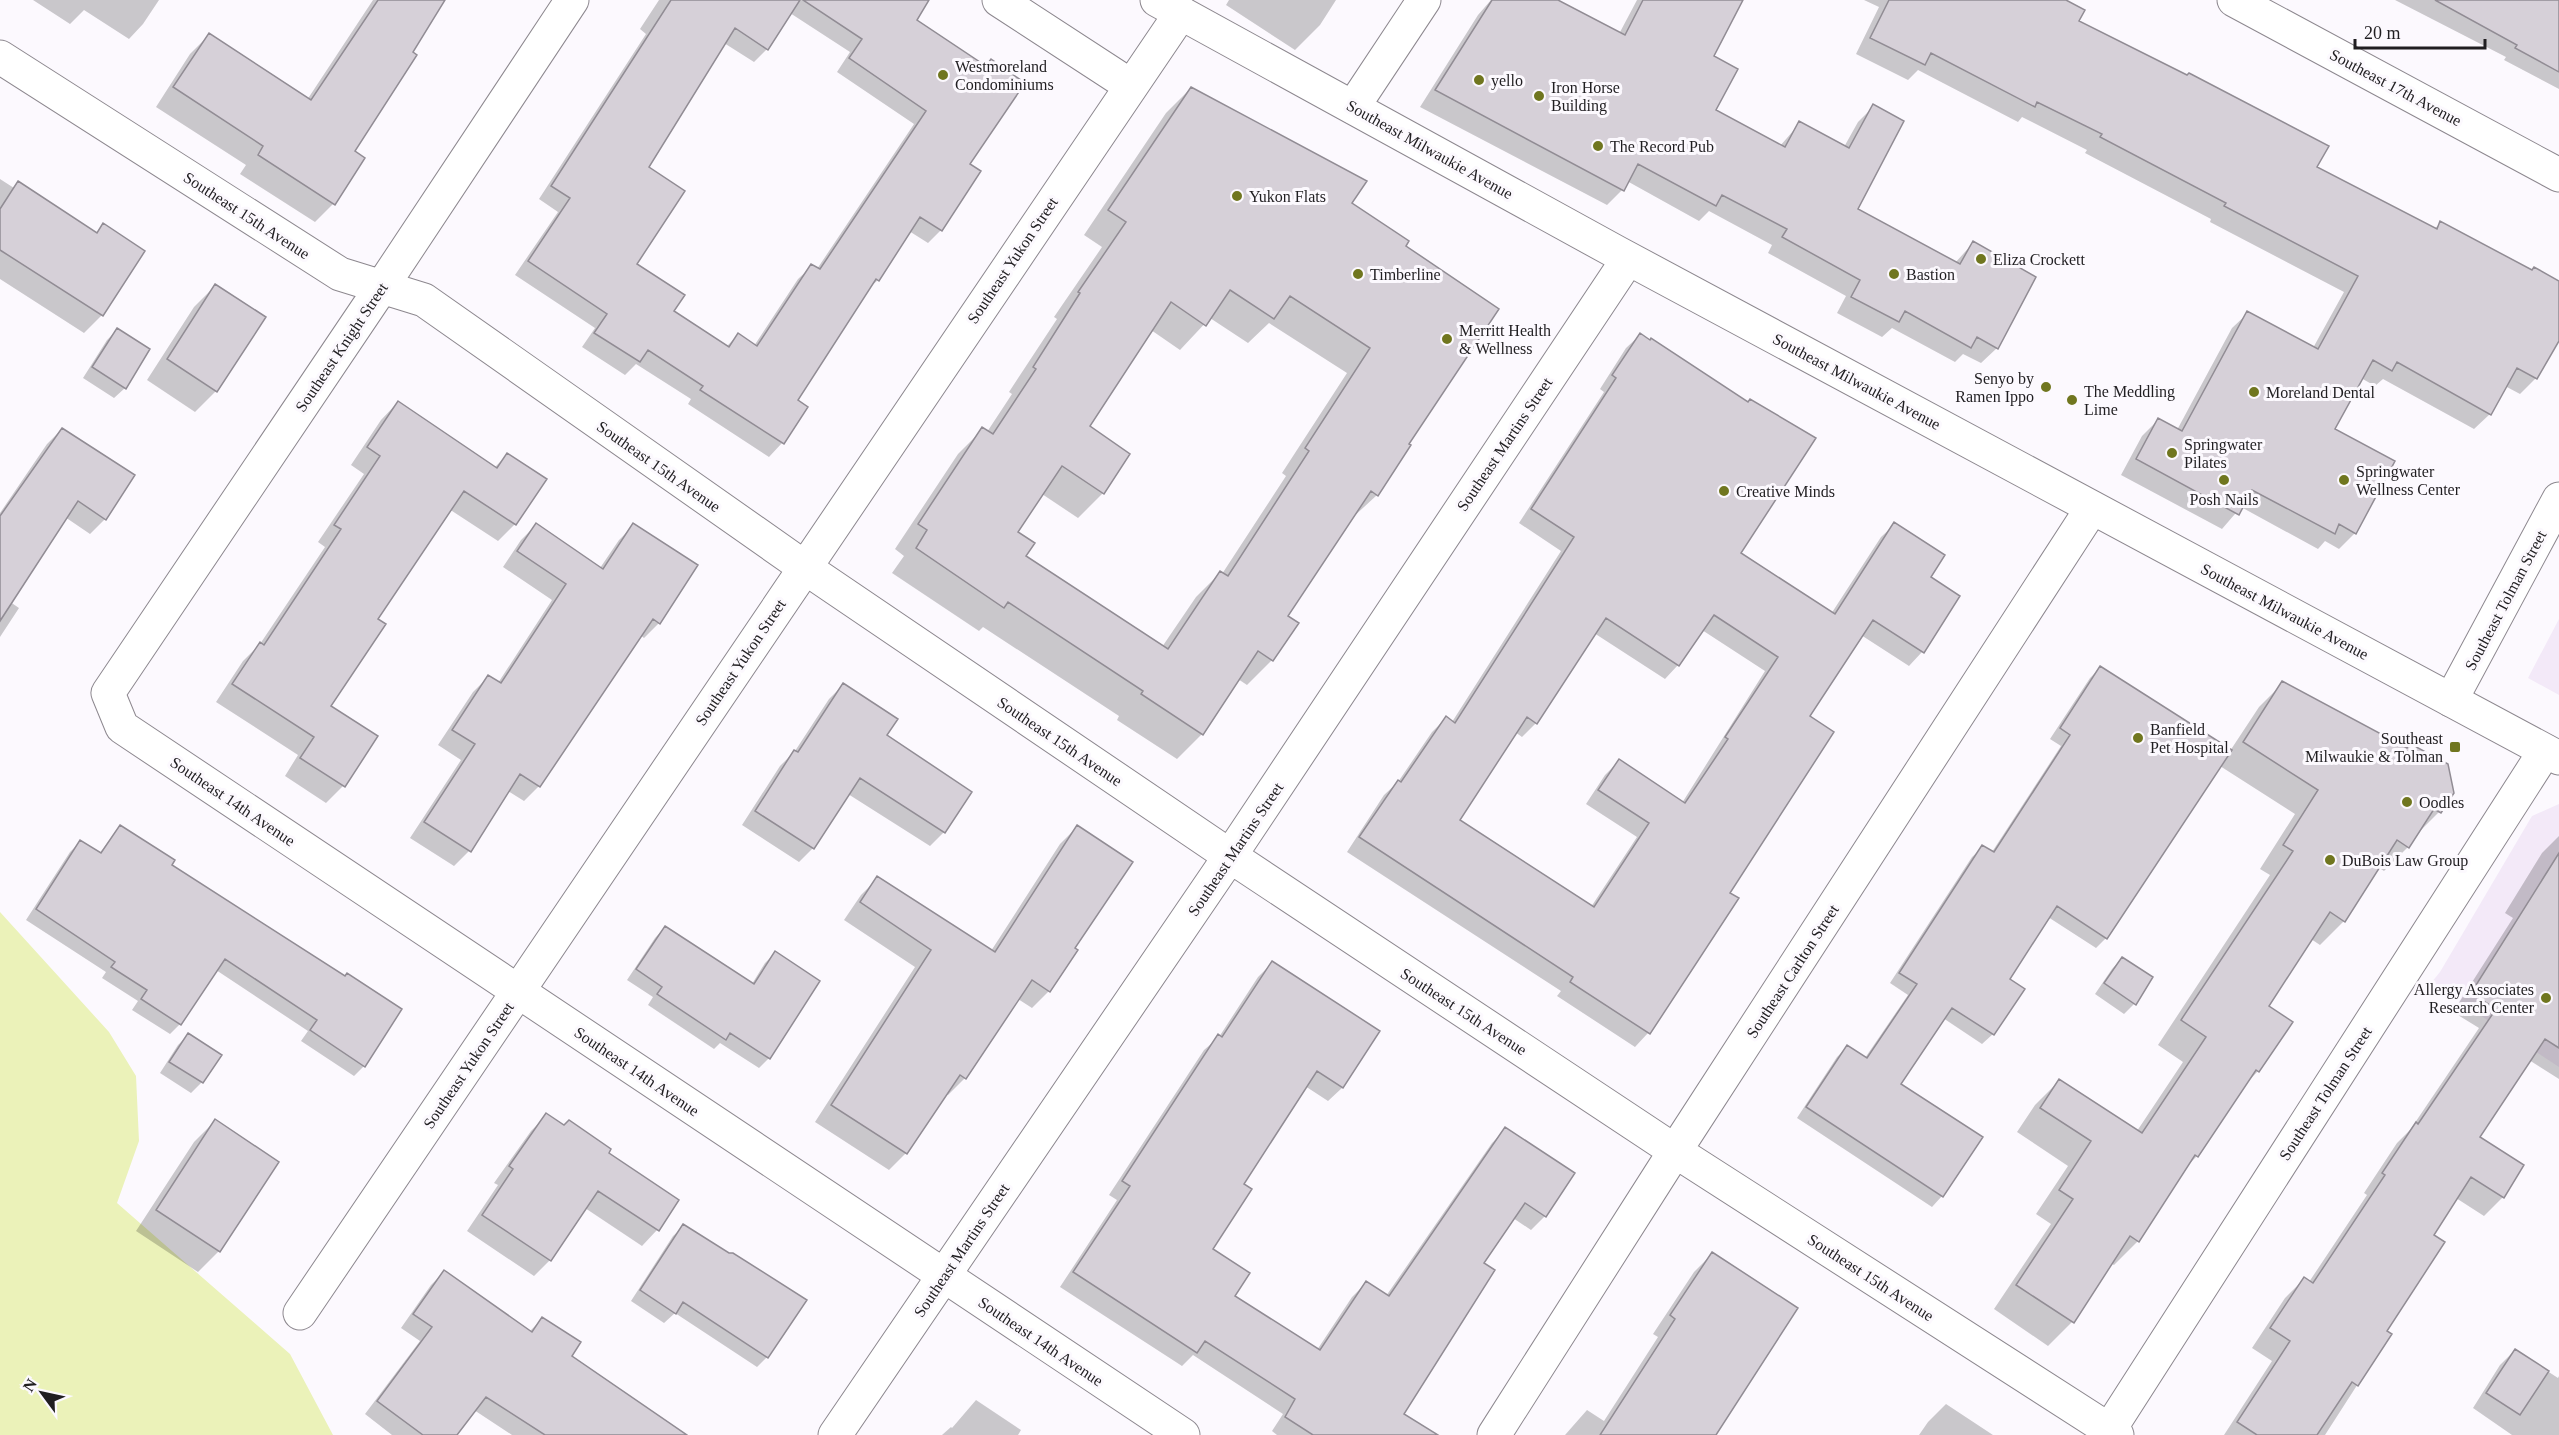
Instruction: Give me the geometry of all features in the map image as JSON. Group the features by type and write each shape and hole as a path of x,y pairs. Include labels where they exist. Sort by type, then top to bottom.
{"street":[{"name":"Southeast Knight Street","path":"108,693 572,0"},
{"path":"999,0 1131,86"},
{"path":"1353,107 1424,0"},
{"name":"Southeast 17th Avenue","path":"2234,0 2559,175"},
{"name":"Southeast Yukon Street","path":"300,1313 1131,86 1169,7"},
{"name":"Southeast Milwaukie Avenue","path":"1169,7 1628,258 2552,754"},
{"name":"Southeast 15th Avenue","path":"0,57 340,274 424,300 804,567 1230,856 1675,1151 2111,1433"},
{"name":"Southeast Martins Street","path":"835,1435 1230,856 1628,258"},
{"name":"Southeast Tolman Street","path":"2451,700 2559,499"},
{"name":"Southeast Carlton Street","path":"1494,1435 1675,1151 2092,508"},
{"name":"Southeast 14th Avenue","path":"108,693 122,727 1183,1435"},
{"name":"Southeast Tolman Street","path":"2111,1433 2552,754"}],"shaded area":[{"path":"2559,619 2559,695 2528,678"},
{"path":"2559,804 2559,1067 2431,983 2440,972 2532,816"}],"green space":[{"path":"0,912 109,1032 136,1076 139,1141 117,1203 290,1354 333,1435 0,1435"}],"building":[{"path":"378,0 445,0 413,52 417,55 355,151 365,158 335,205 258,155 263,146 173,87 209,33 311,100"},
{"path":"671,0 800,0 768,50 735,28 649,167 685,191 637,264 685,295 674,311 729,347 738,333 757,346 811,264 820,269 926,111 849,58 862,39 803,0 929,0 917,20 986,66 991,59 1025,83 970,164 981,171 942,231 920,217 879,281 876,279 798,400 808,407 784,444 700,390 703,386 648,350 640,362 594,333 607,314 528,261 570,198 551,186"},
{"path":"1492,0 1558,0 1625,35 1643,0 1743,0 1714,56 1738,69 1716,110 1785,147 1799,121 1849,148 1873,104 1904,121 1858,209 1960,264 1973,241 2036,277 1998,349 1977,337 1971,348 1905,311 1899,322 1851,297 1860,280 1782,237 1787,229 1722,195 1716,206 1638,164 1624,191 1435,90"},
{"path":"1889,0 2066,0 2085,10 2079,21 2187,75 2189,73 2329,146 2317,167 2437,229 2440,221 2532,270 2534,267 2559,281 2559,341 2537,379 2517,368 2491,415 2397,362 2392,371 2373,360 2335,429 2395,461 2356,534 2339,524 2335,534 2252,490 2239,515 2136,459 2158,418 2182,431 2247,311 2318,349 2358,276 2224,206 2226,203 2100,137 2102,134 2037,102 2035,107 1931,53 1925,65 1870,38"},
{"path":"2435,0 2559,0 2559,72 2515,48 2517,45"},
{"path":"1191,87 1367,181 1352,203 1409,241 1406,246 1499,309 1409,444 1411,445 1378,496 1371,491 1288,616 1299,623 1273,661 1258,651 1203,735 1141,694 1143,691 1008,602 1004,608 916,548 927,530 918,524 982,427 993,434 1036,369 1033,367 1080,293 1078,292 1126,222 1108,210","holes":["1230,290 1274,319 1290,296 1370,348 1305,448 1309,451 1228,576 1220,571 1168,649 1026,556 1035,543 1018,532 1062,466 1104,494 1130,454 1090,426 1171,302 1206,326"]},
{"path":"18,181 97,233 103,223 145,251 103,316 0,250 0,209"},
{"path":"215,284 266,317 217,392 167,359"},
{"path":"117,328 150,349 126,389 92,367"},
{"path":"1640,333 1748,402 1750,399 1816,438 1741,553 1835,614 1894,522 1945,555 1931,577 1960,596 1924,653 1873,620 1810,716 1834,732 1730,893 1739,898 1650,1034 1570,982 1573,977 1359,837 1398,780 1401,782 1446,716 1455,723 1574,537 1531,509 1616,378 1612,375","holes":["1714,615 1778,657 1725,737 1728,739 1685,803 1619,759 1598,790 1649,823 1594,907 1460,820 1527,717 1537,724 1606,618 1679,666"]},
{"path":"398,401 497,468 507,453 547,479 516,525 464,491 378,619 386,624 331,706 378,736 345,787 300,758 314,737 232,684 260,642 264,645 341,529 334,525 380,456 367,447"},
{"path":"62,428 135,475 106,520 78,501 0,621 0,516"},
{"path":"536,523 603,569 633,523 698,565 660,624 653,619 540,787 520,774 471,852 424,822 475,744 452,730 488,675 501,683 566,584 517,551"},
{"path":"2100,666 2232,750 2107,939 2057,906 2010,979 2025,989 1994,1035 1952,1008 1901,1084 1983,1137 1943,1197 1806,1107 1847,1045 1867,1058 1917,984 1899,973 1982,845 1994,852 2070,735 2060,728"},
{"path":"2282,681 2407,748 2409,743 2448,764 2454,793 2441,813 2434,809 2409,848 2397,840 2345,922 2330,912 2269,1006 2293,1022 2259,1072 2256,1070 2198,1157 2195,1155 2139,1242 2130,1236 2074,1323 2016,1285 2073,1199 2059,1190 2091,1141 2040,1108 2059,1079 2142,1133 2206,1037 2181,1020 2293,851 2283,845 2318,790 2243,742"},
{"path":"843,683 898,719 887,735 972,792 945,833 860,778 814,849 755,811 794,750 798,752"},
{"path":"120,825 175,860 172,865 345,976 347,973 402,1009 365,1067 310,1030 317,1020 225,959 181,1025 141,999 147,990 111,967 115,962 36,909 80,840 101,853"},
{"path":"1077,825 1133,862 1075,948 1078,950 1050,992 1032,980 966,1079 960,1075 907,1154 831,1105 931,950 860,902 877,876 995,952"},
{"path":"2559,853 2559,1048 2545,1039 2480,1137 2524,1165 2504,1198 2471,1177 2434,1235 2445,1242 2387,1331 2392,1334 2358,1386 2352,1382 2317,1435 2257,1435 2237,1422 2290,1341 2270,1328 2304,1277 2313,1283 2385,1175 2382,1173 2416,1122 2418,1124 2496,1009 2471,993"},
{"path":"665,926 754,984 775,951 820,981 770,1059 730,1033 726,1040 657,994 662,987 636,969"},
{"path":"2122,957 2153,977 2136,1005 2104,983"},
{"path":"1272,961 1380,1031 1343,1088 1317,1071 1244,1184 1252,1189 1213,1249 1250,1273 1235,1296 1320,1350 1366,1281 1389,1296 1505,1127 1575,1173 1546,1217 1525,1203 1484,1263 1495,1270 1404,1414 1438,1435 1313,1435 1285,1417 1295,1399 1205,1341 1197,1353 1073,1272 1130,1186 1122,1181 1218,1034 1222,1037"},
{"path":"188,1033 222,1055 203,1083 169,1062"},
{"path":"546,1113 564,1125 569,1120 611,1149 609,1153 679,1200 659,1231 598,1191 551,1261 482,1215 513,1169 509,1166"},
{"path":"215,1119 279,1162 220,1252 156,1210"},
{"path":"683,1224 807,1300 768,1358 683,1302 676,1314 640,1290"},
{"path":"1712,1252 1798,1308 1716,1435 1600,1435 1675,1319 1670,1315"},
{"path":"444,1270 532,1332 542,1317 581,1342 572,1356 687,1435 545,1435 486,1397 457,1435 423,1435 377,1401 432,1327 413,1314"},
{"path":"2515,1349 2549,1371 2520,1415 2486,1393"}],"place":[{"name":"Westmoreland Condominiums","path":"943,75"},
{"name":"yello","path":"1479,80"},
{"name":"Iron Horse Building","path":"1539,96"},
{"name":"The Record Pub","path":"1598,146"},
{"name":"Yukon Flats","path":"1237,196"},
{"name":"Eliza Crockett","path":"1981,259"},
{"name":"Timberline","path":"1358,274"},
{"name":"Bastion","path":"1894,274"},
{"name":"Merritt Health & Wellness","path":"1447,339"},
{"name":"Senyo by Ramen Ippo","path":"2046,387"},
{"name":"Moreland Dental","path":"2254,392"},
{"name":"The Meddling Lime","path":"2072,400"},
{"name":"Springwater Pilates","path":"2172,453"},
{"name":"Posh Nails","path":"2224,480"},
{"name":"Springwater Wellness Center","path":"2344,480"},
{"name":"Creative Minds","path":"1724,491"},
{"name":"Banfield Pet Hospital","path":"2138,738"},
{"name":"Southeast Milwaukie & Tolman","path":"2455,747"},
{"name":"Oodles","path":"2407,802"},
{"name":"DuBois Law Group","path":"2330,860"},
{"name":"Allergy Associates Research Center","path":"2546,998"}]}
